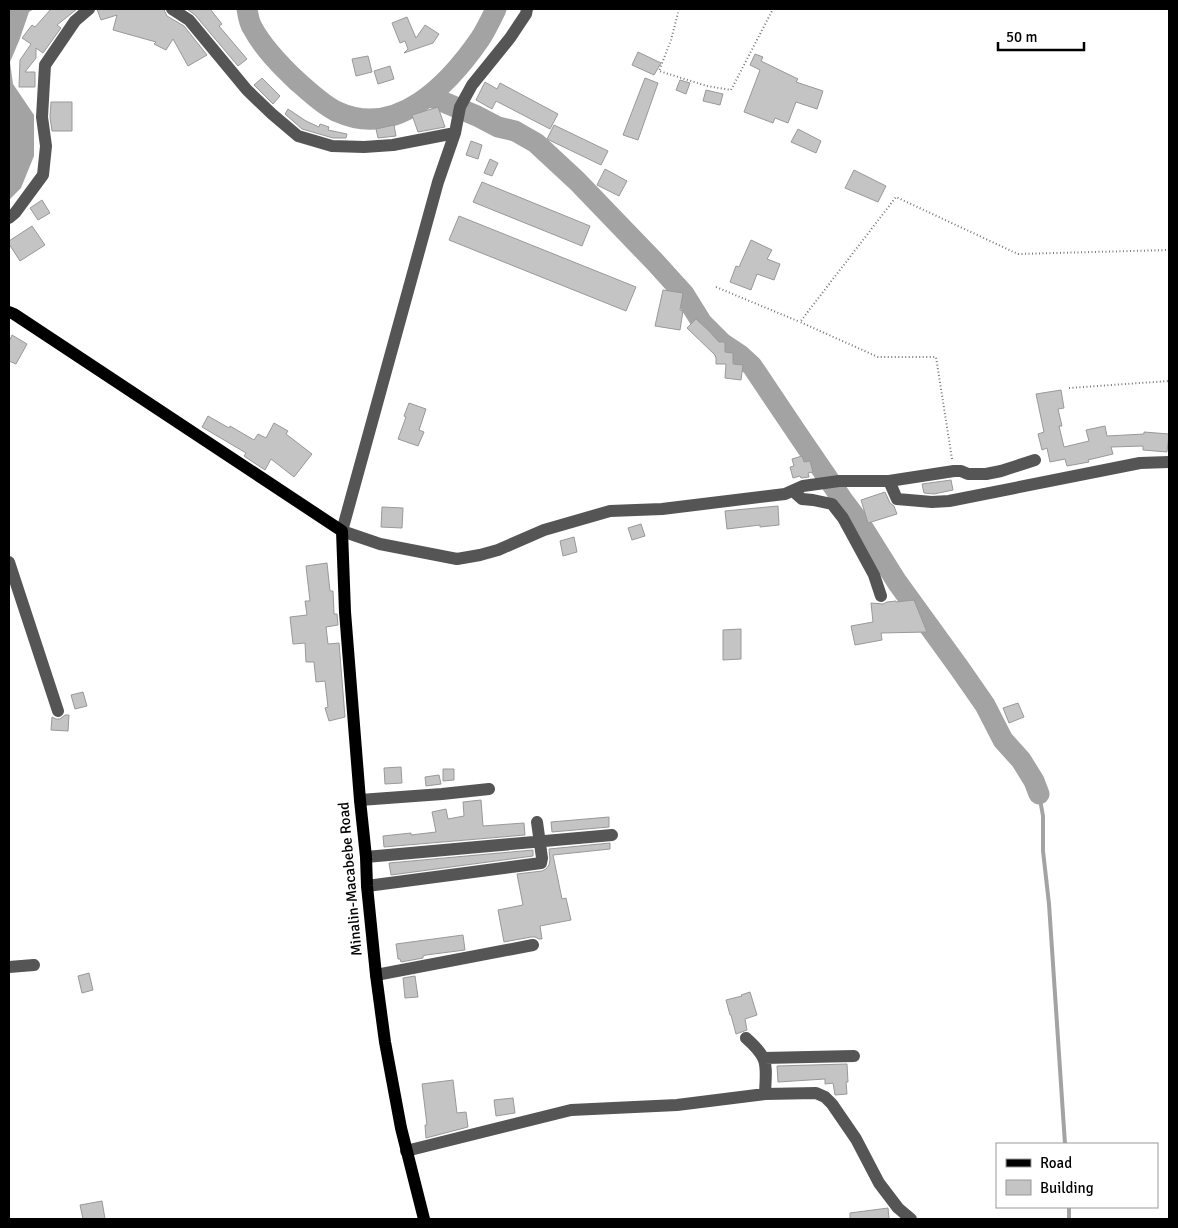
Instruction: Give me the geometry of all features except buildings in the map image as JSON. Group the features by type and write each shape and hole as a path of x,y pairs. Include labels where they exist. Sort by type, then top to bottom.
{"main road":[{"path":"9,312 342,531"},
{"name":"Minalin-Macabebe Road","path":"342,531 345,612 366,857 366,886 376,975 385,1042 406,1151 424,1219"}],"street":[{"path":"9,218 15,213 43,175 46,146 42,117 45,66 75,21 89,9"},
{"path":"172,9 189,20 247,90 298,136 332,146 364,147 393,145 455,133"},
{"path":"527,9 526,14 510,38 472,85 460,107 455,133 438,182 342,531 380,544 457,558 498,550 544,530 610,511 704,504 786,494 798,488 839,482 889,481 954,471 968,474 986,474 1035,460"},
{"path":"889,481 897,499 932,502 948,501 1140,463 1169,462"},
{"path":"798,488 802,499 832,504 843,518 874,575 882,596"},
{"path":"9,562 58,711"},
{"path":"360,800 489,789"},
{"path":"366,886 541,863 537,822"},
{"path":"366,857 612,835"},
{"path":"376,975 533,945"},
{"path":"9,967 34,965"},
{"path":"746,1038 764,1058 766,1066 765,1094"},
{"path":"764,1058 854,1056"},
{"path":"406,1151 571,1110 677,1105 765,1094 816,1093 825,1097 832,1104 856,1139 879,1184 898,1208 911,1219"}],"path":[{"path":"679,9 671,40 659,71 707,86 731,90 773,9"},
{"path":"800,322 896,197 1018,254 1169,250"},
{"path":"716,287 878,357 936,357 954,471"},
{"path":"1069,388 1169,381"}],"shaded area":[{"path":"9,9 34,9 29,12 10,62 13,84 34,115 34,156 21,188 9,200"}],"waterway":[{"path":"247,9 250,23 256,35 292,76 328,106 338,112 360,118 381,118 401,113 420,103 437,89 467,56 482,36 496,9"},
{"path":"429,96 498,127 515,131 536,143 577,181 655,262 684,294 702,323 722,343 752,366 860,523 897,582 985,705 1003,740 1021,760 1034,781 1039,794"},
{"path":"1039,794 1043,816 1043,851 1049,904 1065,1143"},
{"path":"1069,1208 1069,1219"}]}
